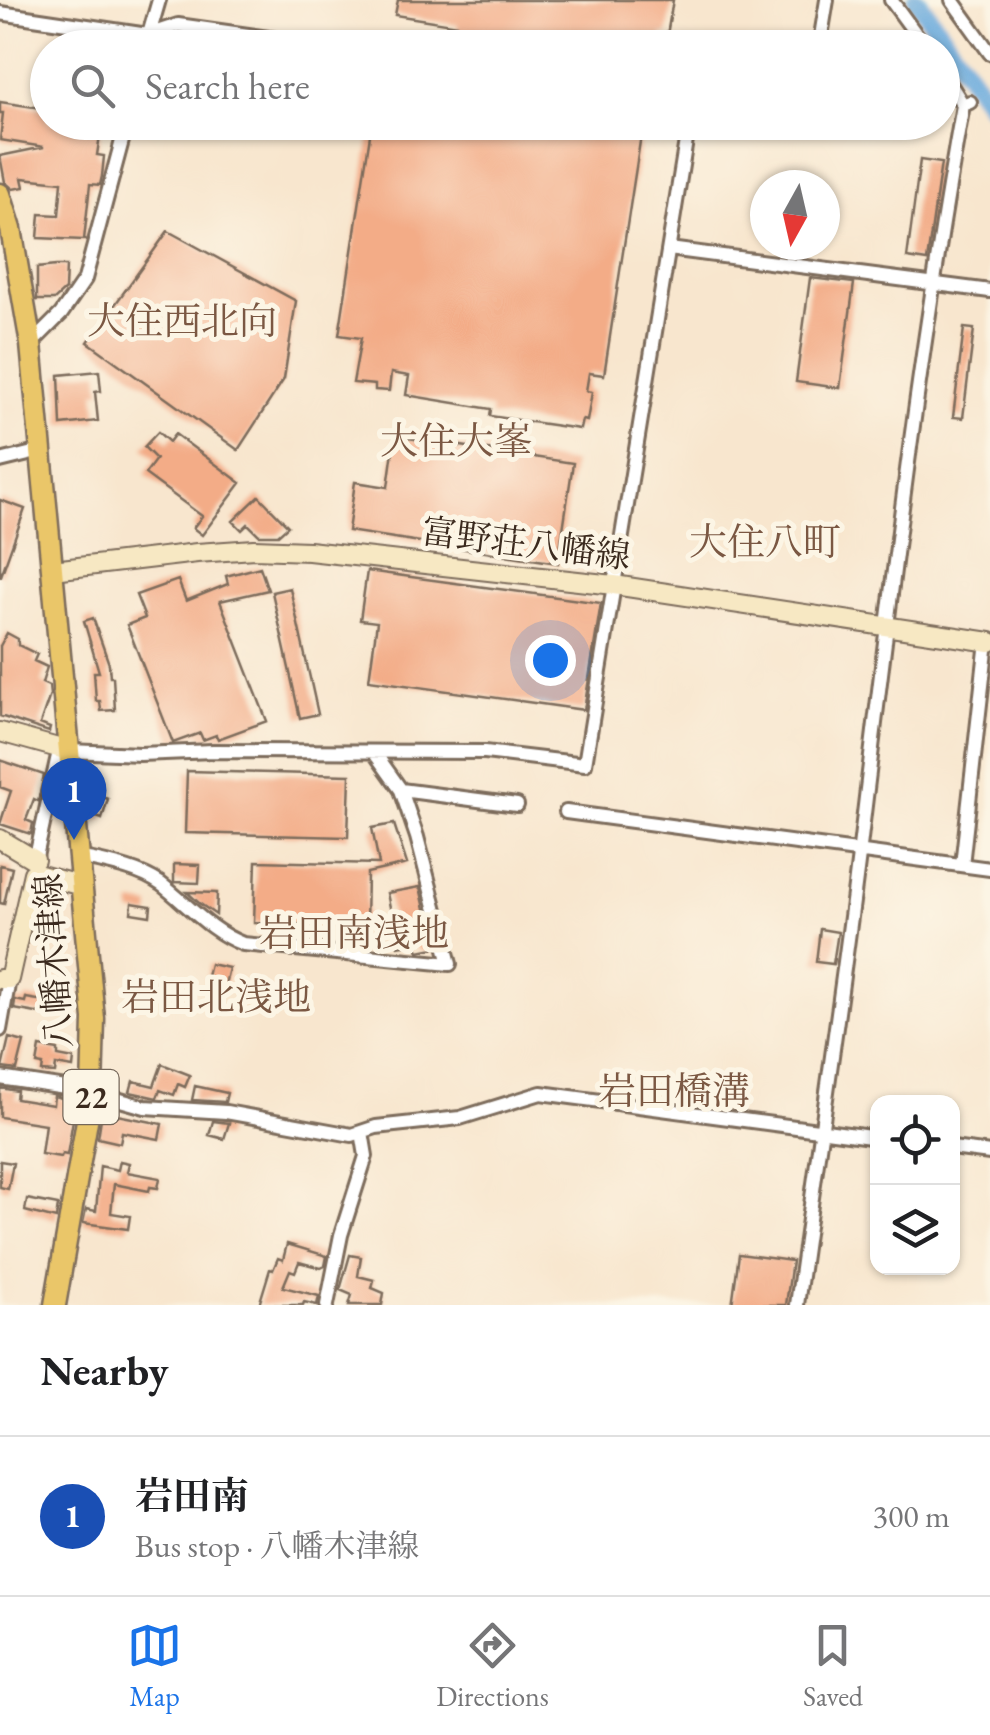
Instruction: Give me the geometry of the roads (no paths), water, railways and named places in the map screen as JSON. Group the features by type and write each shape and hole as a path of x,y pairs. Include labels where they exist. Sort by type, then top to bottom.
{"main road":[{"name":"八幡木津線","path":"0,194 11,229 32,344 53,570 64,751 79,857 94,1019 92,1092 55,1305"},
{"name":"富野荘八幡線","path":"53,570 254,549 309,551 614,585 988,642"},
{"path":"0,732 64,751"},
{"path":"0,839 34,867 82,886"},
{"path":"4,979 34,867"}],"street":[{"path":"150,30 159,0"},
{"path":"823,30 827,0"},
{"path":"891,0 913,30"},
{"path":"952,0 990,52"},
{"path":"0,13 89,30"},
{"path":"170,30 178,26 207,30"},
{"path":"32,344 62,314 85,279 122,140"},
{"path":"34,867 64,751 485,752 585,764 687,140"},
{"path":"797,1305 952,140"},
{"path":"668,249 990,291"},
{"path":"0,461 42,451"},
{"path":"962,865 988,642"},
{"path":"79,857 117,865 157,881 224,937 244,944 450,964 401,790 374,752"},
{"path":"401,790 517,805"},
{"path":"566,812 990,869"},
{"path":"0,1028 4,979"},
{"path":"0,1078 92,1092 146,1107 226,1112 352,1134 460,1118 541,1093 870,1137"},
{"path":"327,1305 341,1235 366,1156 362,1132"},
{"path":"960,1149 990,1153"}],"waterway":[{"path":"917,0 938,30"},
{"path":"960,62 990,105"}],"place":[{"name":"岩田南","path":"74,840"}],"district":[{"name":"大住西北向","path":"182,320"},
{"name":"大住大峯","path":"456,440"},
{"name":"大住八町","path":"765,541"},
{"name":"岩田南浅地","path":"354,932"},
{"name":"岩田北浅地","path":"216,996"},
{"name":"岩田橋溝","path":"674,1090"}]}
